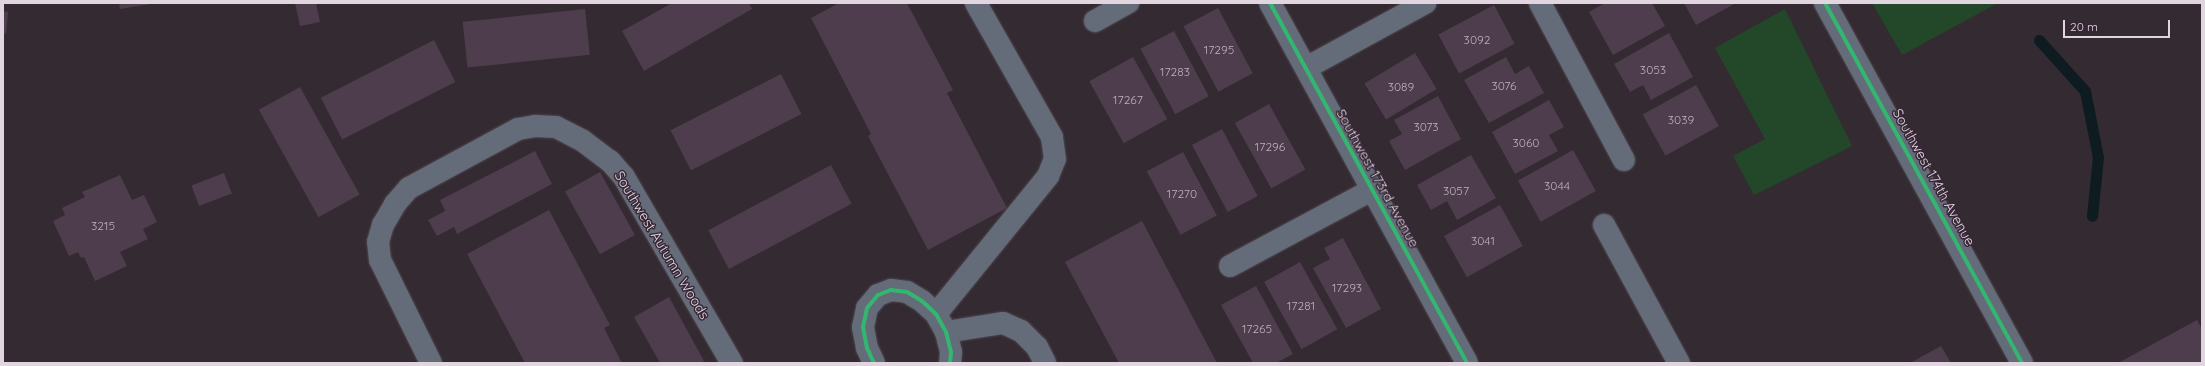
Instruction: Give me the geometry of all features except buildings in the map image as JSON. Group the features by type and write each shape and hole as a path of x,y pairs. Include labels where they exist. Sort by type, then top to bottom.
{"street":[{"path":"941,323 1048,176 1055,159 1052,137 976,3"},
{"path":"1095,21 1128,3"},
{"name":"Southwest 173rd Avenue","path":"1270,3 1467,363"},
{"path":"1306,68 1426,3"},
{"path":"1540,3 1624,160"},
{"name":"Southwest 174th Avenue","path":"1825,3 2022,363"},
{"name":"Southwest Autumn Woods","path":"431,363 380,260 378,242 383,225 395,204 409,188 518,129 535,126 556,127 583,141 610,161 624,177 732,363"},
{"path":"1230,266 1372,190"},
{"path":"1604,225 1679,363"},
{"path":"874,363 867,348 863,327 867,308 878,295 891,290 906,292 922,301 941,323 951,352 950,363"},
{"path":"941,323 1003,323 1021,331 1037,347 1045,363"}],"green space":[{"path":"1872,3 1998,3 1902,55"},
{"path":"1785,9 1852,146 1754,195 1733,156 1765,139 1715,48"}],"waterway":[{"path":"2039,40 2085,91 2098,157 2092,216"}],"cycle path":[{"path":"1270,3 1467,363"},
{"path":"1825,3 2022,363"},
{"path":"874,363 867,348 863,327 867,308 878,295 891,290 907,292 922,301 936,314 946,332 951,352 950,363"}]}
